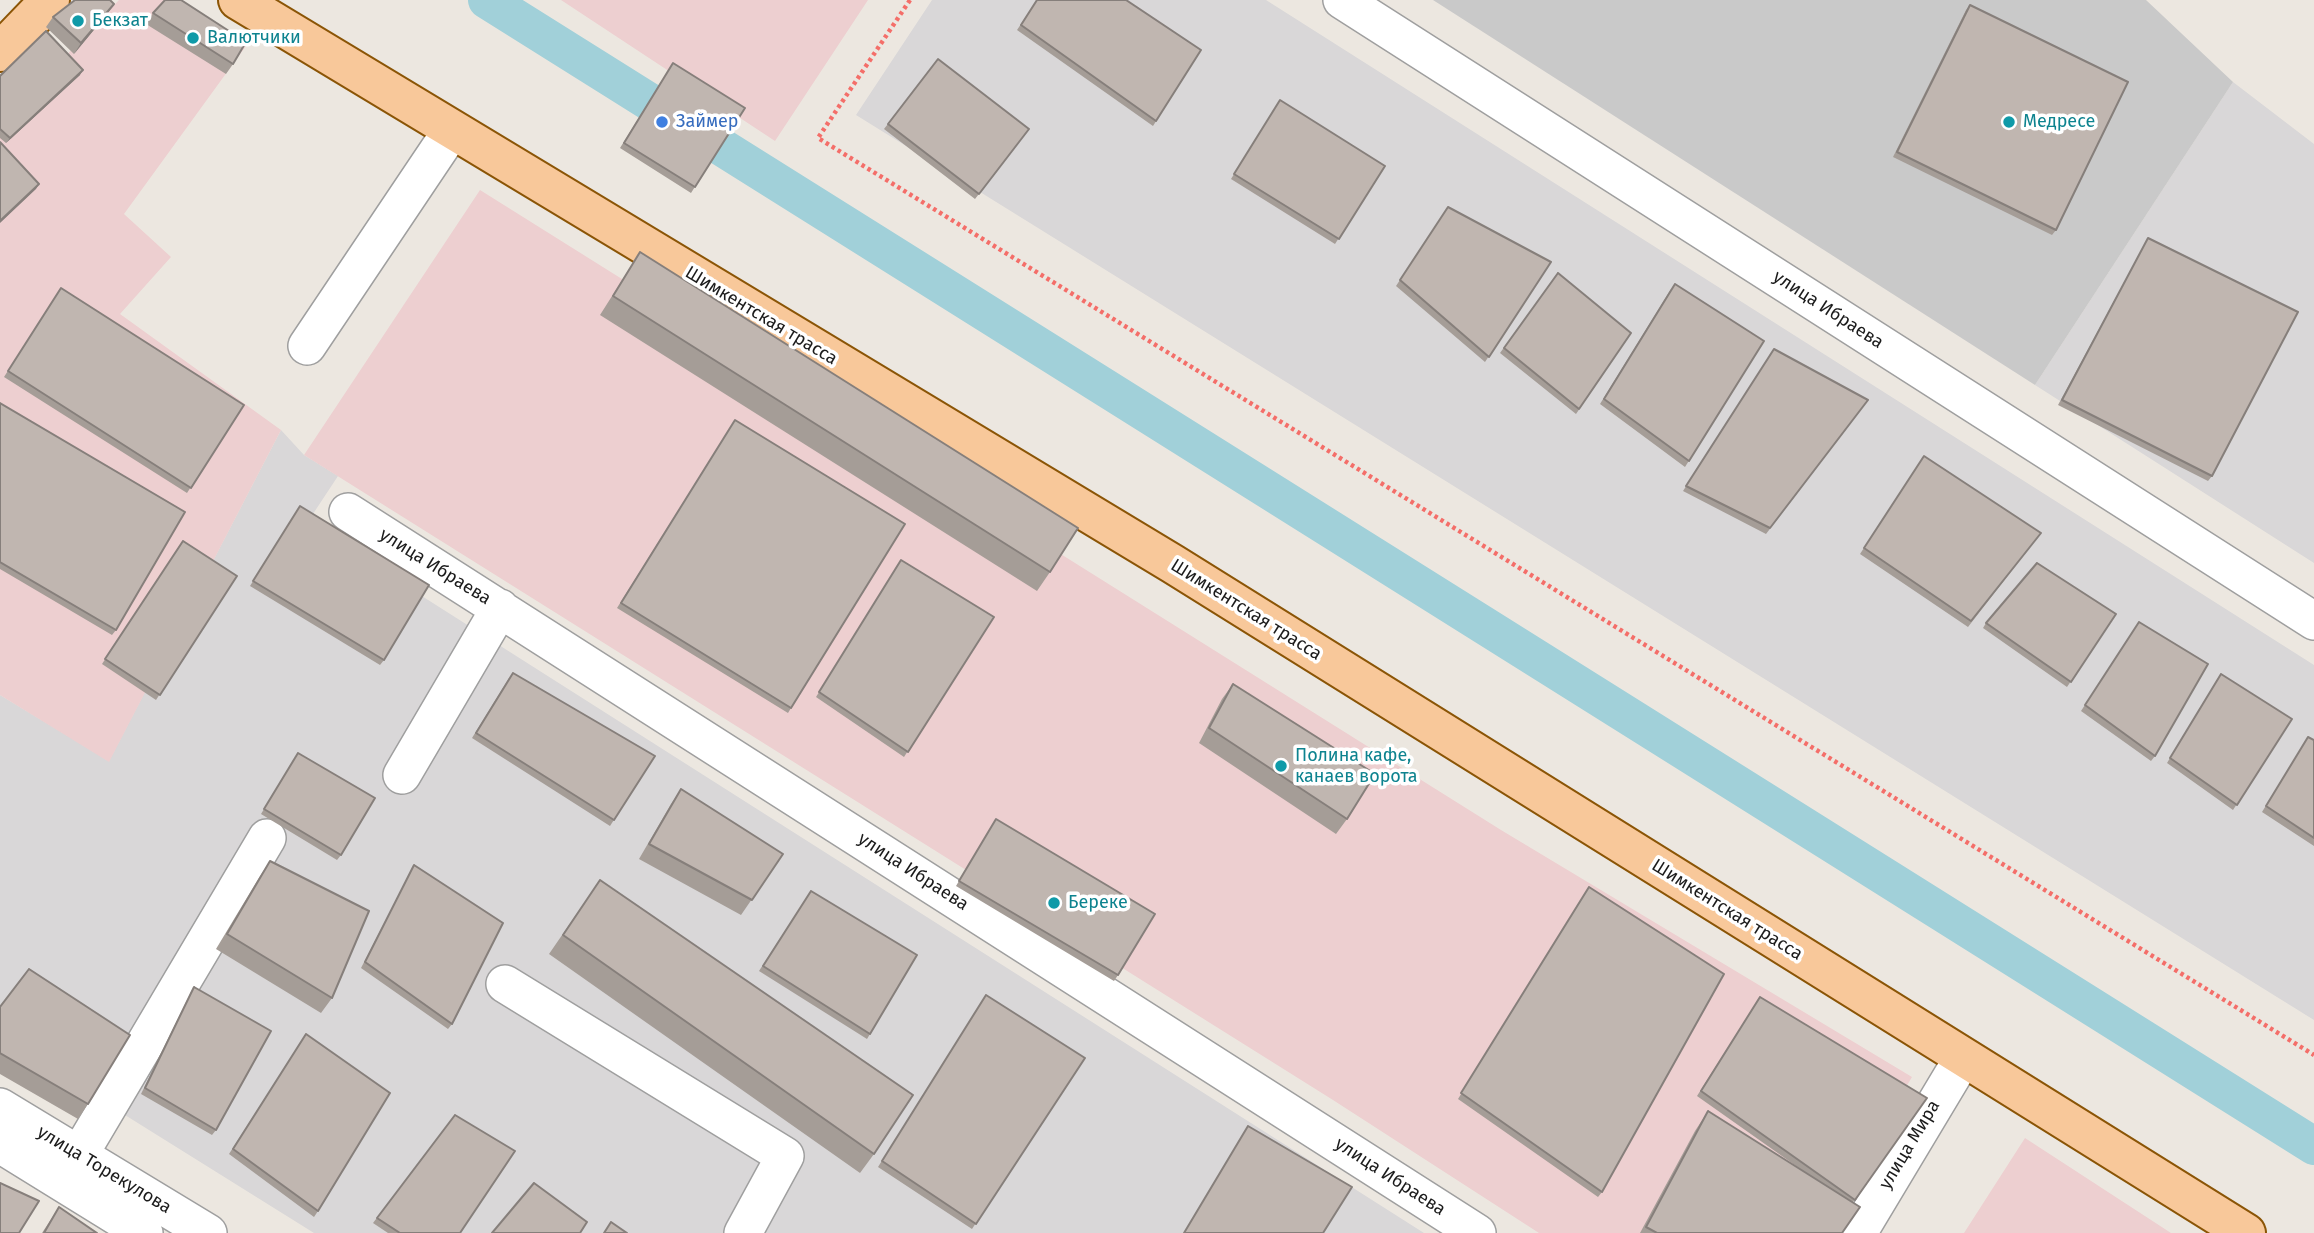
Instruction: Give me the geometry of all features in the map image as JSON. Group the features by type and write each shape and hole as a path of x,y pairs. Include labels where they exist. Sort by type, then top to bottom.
{"main road":[{"path":"0,52 50,0"},
{"name":"Шимкентская трасса","path":"238,0 1173,564 2246,1233"}],"street":[{"name":"улица Ибраева","path":"1342,0 2314,621"},
{"path":"307,346 452,130"},
{"name":"улица Ибраева","path":"348,512 1477,1233"},
{"path":"402,775 500,608"},
{"path":"79,1155 267,838"},
{"path":"505,984 785,1156 743,1233"},
{"name":"улица Мира","path":"1858,1233 1963,1058"},
{"name":"улица Торекулова","path":"0,1107 208,1233"},
{"name":"улица Торекулова","path":"0,1144 144,1233"}],"path":[{"path":"910,0 818,138 2314,1055"}],"shaded area":[{"path":"119,0 173,0 246,46 124,214 171,257 120,314 281,430 109,762 0,695 0,125"},
{"path":"561,0 868,0 775,141"},
{"path":"932,0 1266,0 2314,665 2314,1020 856,115"},
{"path":"1433,0 2146,0 2233,82 2035,385"},
{"path":"2233,82 2314,144 2314,563 2035,385"},
{"path":"480,190 1501,830 1912,1077 1819,1233 1539,1233 1333,1100 304,455"},
{"path":"281,430 304,455 338,476 307,523 1424,1233 314,1233 0,1037 0,695 109,761"},
{"path":"2025,1138 2171,1233 1964,1233"}],"building":[{"name":"Бекзат","path":"75,0 110,0 114,4 81,43 53,17"},
{"path":"165,0 181,0 246,42 233,64 153,13"},
{"path":"1037,0 1126,0 1201,50 1156,121 1021,25"},
{"name":"Медресе","path":"1970,5 2128,82 2056,230 1897,152"},
{"path":"46,31 83,70 10,138 0,129 0,76"},
{"path":"938,59 1029,129 979,194 888,124"},
{"path":"673,63 745,108 695,187 624,143"},
{"path":"1280,100 1385,166 1339,239 1234,174"},
{"path":"0,142 39,184 0,221"},
{"path":"1448,207 1551,262 1489,357 1400,280"},
{"path":"2148,238 2298,312 2212,476 2062,400"},
{"path":"640,252 1078,528 1050,572 613,296"},
{"path":"1558,273 1631,333 1579,409 1504,348"},
{"path":"1675,284 1764,341 1689,461 1604,399"},
{"path":"61,288 244,405 191,488 8,371"},
{"path":"1774,349 1868,400 1770,528 1686,486"},
{"path":"0,403 185,512 116,630 0,562"},
{"path":"735,420 905,524 791,708 621,603"},
{"path":"1924,456 2041,533 1971,621 1864,548"},
{"path":"300,506 429,585 384,660 253,581"},
{"path":"183,541 237,576 160,695 105,659"},
{"path":"901,560 994,617 908,752 819,692"},
{"path":"2037,563 2116,614 2071,682 1986,623"},
{"path":"2139,622 2208,664 2155,756 2085,705"},
{"path":"513,673 655,756 614,820 476,733"},
{"path":"2221,674 2292,719 2237,805 2170,758"},
{"name":"Полина кафе, канаев ворота","path":"1233,684 1375,774 1347,819 1209,728"},
{"path":"2308,737 2314,740 2314,838 2266,806"},
{"path":"298,753 375,798 341,855 264,809"},
{"path":"681,789 783,854 752,900 649,844"},
{"name":"Береке","path":"996,819 1155,914 1118,975 959,881"},
{"path":"270,861 369,911 332,998 227,934"},
{"path":"414,865 503,923 452,1024 365,962"},
{"path":"600,880 913,1095 874,1154 563,935"},
{"path":"1589,887 1724,974 1602,1192 1461,1093"},
{"path":"811,891 917,955 870,1034 763,966"},
{"path":"29,969 130,1035 88,1104 0,1053 0,1007"},
{"path":"194,987 271,1031 216,1130 145,1088"},
{"path":"986,995 1085,1058 976,1224 882,1161"},
{"path":"1760,997 1927,1098 1855,1200 1701,1091"},
{"path":"306,1034 390,1093 318,1211 233,1149"},
{"path":"1708,1111 1860,1207 1842,1233 1657,1233 1646,1227"},
{"path":"455,1115 515,1151 460,1233 400,1233 377,1218"},
{"path":"1248,1126 1352,1187 1323,1233 1184,1233"},
{"path":"0,1183 39,1201 19,1233 0,1233"},
{"path":"534,1183 587,1222 580,1233 492,1233"},
{"path":"59,1207 97,1233 44,1233"},
{"path":"611,1222 627,1233 604,1233"}],"waterway":[{"path":"487,0 2314,1146"}],"place":[{"name":"Бекзат","path":"78,21"},
{"name":"Валютчики","path":"193,38"},
{"name":"Займер","path":"662,122"},
{"name":"Медресе","path":"2009,122"},
{"name":"Полина кафе, канаев ворота","path":"1281,766"},
{"name":"Береке","path":"1054,903"}]}
